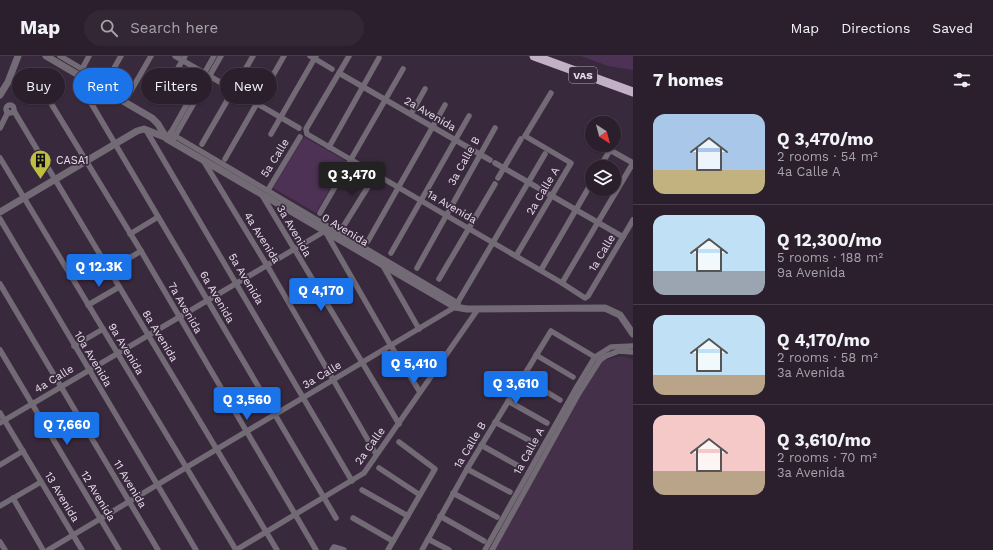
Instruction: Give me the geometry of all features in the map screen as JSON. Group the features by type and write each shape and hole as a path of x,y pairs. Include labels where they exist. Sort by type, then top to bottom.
{"highway":[{"name":"VAS","path":"534,56 633,92"},
{"name":"VAS","path":"546,56 615,83 633,88"}],"street":[{"path":"0,94 18,56"},
{"name":"0 Avenida","path":"46,56 152,118 171,137 201,158 383,265 456,305 478,309 605,308 620,315 633,334"},
{"path":"60,56 80,68"},
{"path":"83,68 89,56"},
{"path":"114,68 121,56"},
{"path":"133,87 151,56"},
{"path":"174,56 183,58 197,68"},
{"path":"210,68 214,56"},
{"path":"212,68 221,56"},
{"path":"246,68 253,56"},
{"path":"277,68 284,56"},
{"path":"339,73 348,56"},
{"path":"271,134 313,57 332,69"},
{"path":"177,68 183,58"},
{"path":"329,147 379,58"},
{"path":"320,213 352,160 403,69"},
{"name":"2a Avenida","path":"339,73 623,237"},
{"name":"1a Avenida","path":"339,73 306,132 329,147 541,270 584,298 588,296"},
{"path":"411,114 426,89"},
{"name":"2a Calle A","path":"516,256 571,163 525,136 551,93"},
{"name":"7a Avenida","path":"51,104 85,162 141,251 316,550"},
{"name":"6a Avenida","path":"92,104 336,518"},
{"path":"0,212 137,131 146,130 171,137 190,104"},
{"path":"202,144 225,104"},
{"path":"225,159 257,104 299,128"},
{"path":"368,241 445,105"},
{"name":"8a Avenida","path":"0,128 8,112 11,113 14,111 277,550"},
{"path":"391,254 469,116"},
{"name":"3a Calle B","path":"416,268 494,128"},
{"name":"5a Avenida","path":"146,130 352,481"},
{"name":"0 Avenida","path":"171,137 268,190 456,305"},
{"name":"5a Calle","path":"268,190 300,137"},
{"path":"498,178 521,139"},
{"path":"562,283 633,163 610,150 604,160"},
{"name":"3a Calle","path":"48,550 128,501 391,346 456,305 544,154"},
{"name":"9a Avenida","path":"0,158 236,550"},
{"name":"4a Avenida","path":"201,158 334,379 376,454"},
{"path":"344,227 376,174"},
{"path":"439,279 495,184"},
{"name":"3a Avenida","path":"259,191 293,250 399,424"},
{"path":"541,270 585,194"},
{"path":"130,234 158,217"},
{"name":"10a Avenida","path":"0,219 88,371 196,550"},
{"name":"1a Calle","path":"588,296 633,220"},
{"path":"325,231 391,346 420,392"},
{"name":"4a Calle","path":"2,422 325,231"},
{"path":"110,270 141,251"},
{"path":"383,265 419,329"},
{"name":"11 Avenida","path":"0,284 158,550"},
{"path":"88,305 119,287"},
{"name":"2a Calle","path":"236,550 364,473 478,309"},
{"path":"74,346 103,329"},
{"name":"1a Calle B","path":"422,550 481,445 550,331 597,359"},
{"name":"1a Calle A","path":"485,550 597,359 611,347 633,346"},
{"name":"12 Avenida","path":"0,350 119,550"},
{"path":"597,359 612,353 625,351 633,352"},
{"path":"536,355 574,377"},
{"path":"408,374 434,358"},
{"path":"522,377 560,400"},
{"name":"1a Calle A","path":"492,550 577,391"},
{"path":"508,401 547,423"},
{"name":"13 Avenida","path":"0,412 2,422 23,451 82,550"},
{"path":"495,422 536,444"},
{"path":"388,550 435,468 399,442"},
{"path":"481,445 522,468"},
{"path":"0,465 23,451"},
{"path":"378,468 420,495"},
{"path":"467,469 510,492"},
{"path":"0,506 42,482"},
{"path":"362,490 408,516"},
{"path":"453,493 497,517"},
{"path":"13,498 43,550"},
{"path":"440,516 484,540"},
{"path":"353,518 393,542"},
{"path":"428,538 449,550"},
{"path":"0,542 5,550"},
{"path":"332,550 334,547 344,550"}],"shaded area":[{"path":"581,56 633,56 633,70 608,66"},
{"path":"304,137 346,161 316,213 273,188"},
{"path":"596,354 606,360 622,356 633,359 633,550 489,550"}],"place":[{"name":"CASA1","path":"40,180"}]}
